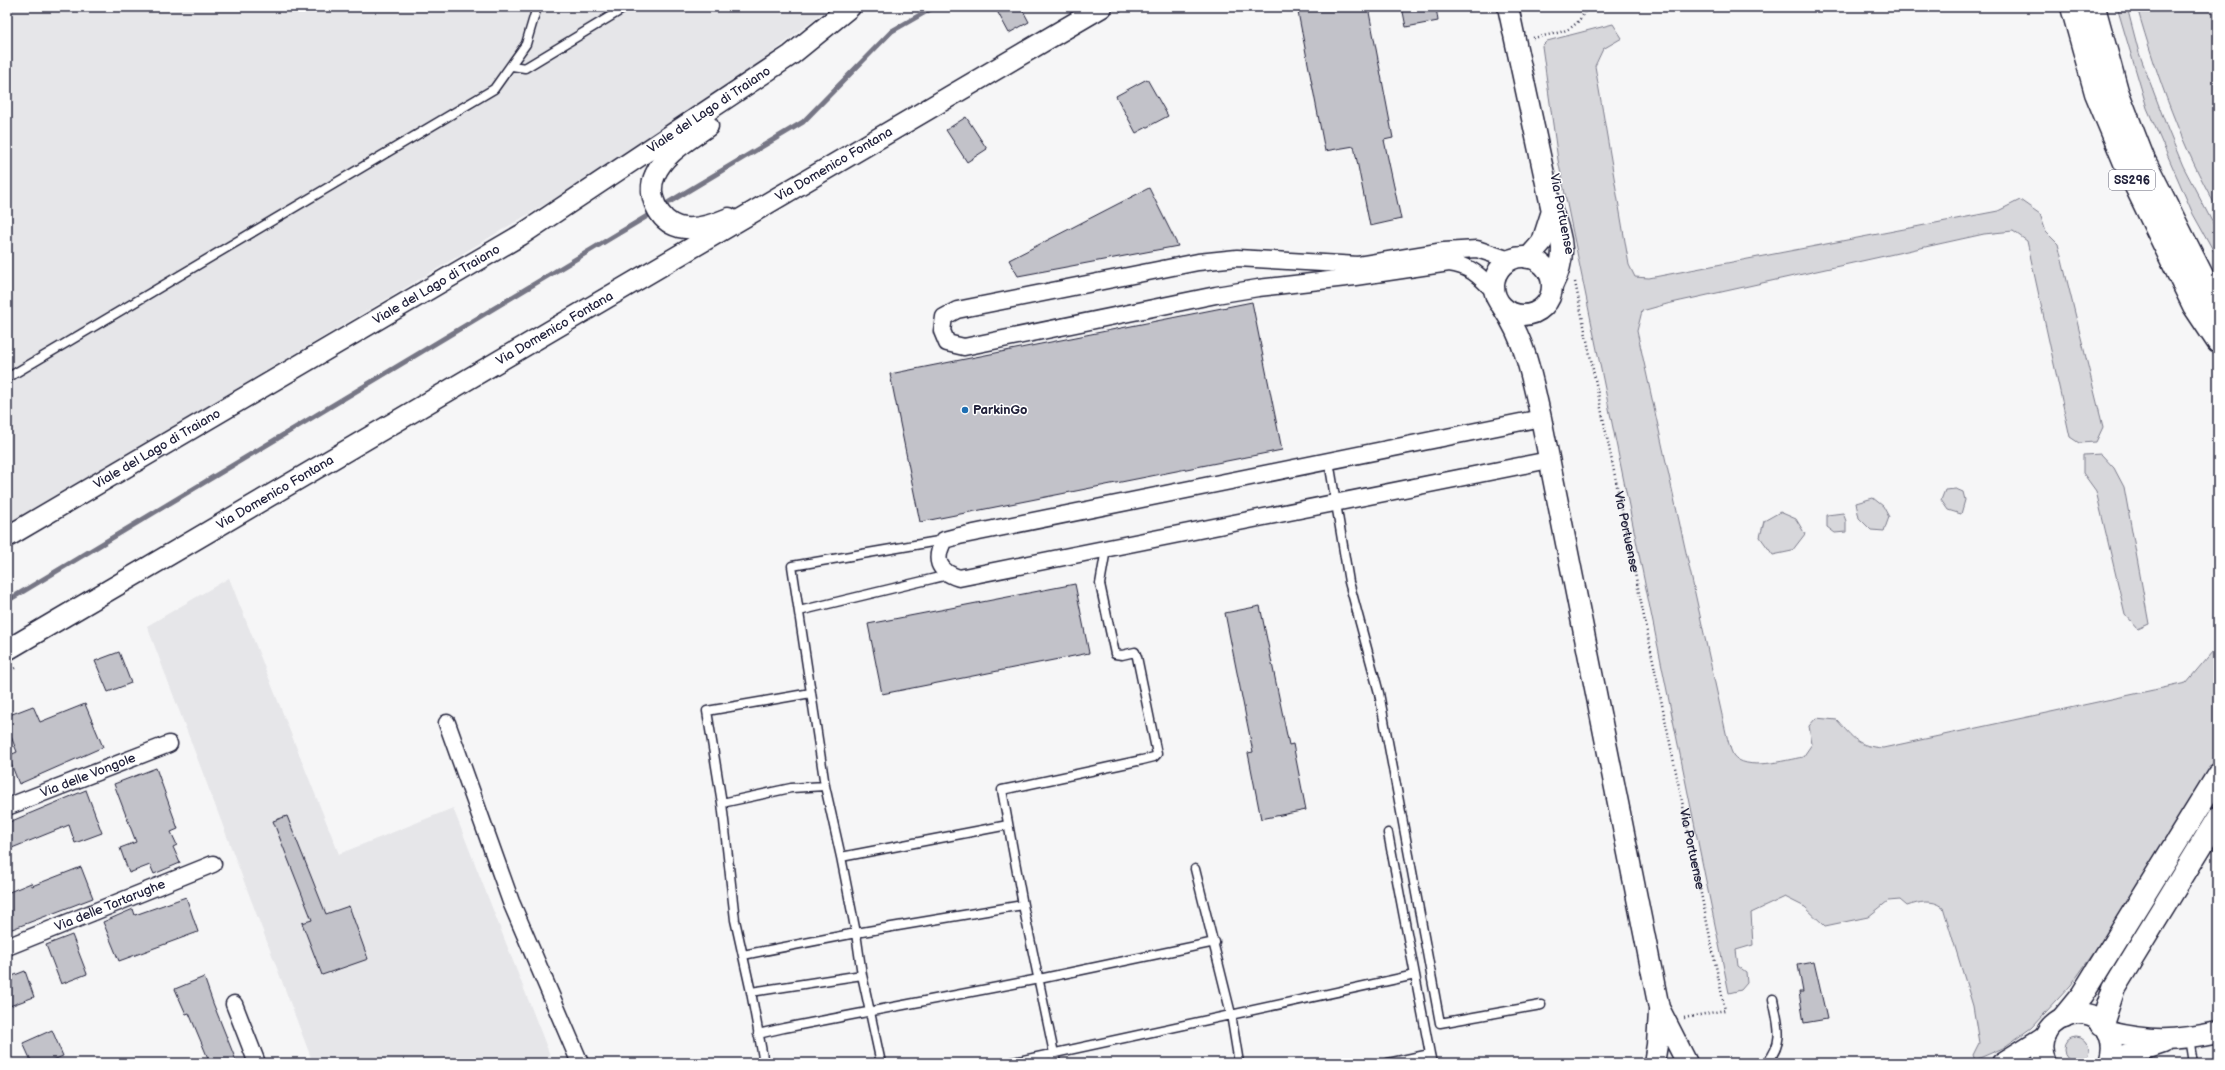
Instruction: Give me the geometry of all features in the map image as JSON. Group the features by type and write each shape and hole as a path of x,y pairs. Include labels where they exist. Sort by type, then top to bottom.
{"main road":[{"name":"SS296","path":"2072,7 2096,93 2128,170 2194,306 2218,342"},
{"name":"SS296","path":"2094,7 2117,91 2143,158 2218,307"},
{"path":"2064,1016 2082,995 2218,775"},
{"path":"2105,1028 2114,988 2218,818"}],"street":[{"name":"Via Domenico Fontana","path":"7,650 1102,7"},
{"name":"Via Portuense","path":"1508,7 1552,210 1561,235 1562,256 1560,270 1553,284"},
{"name":"Viale del Lago di Traiano","path":"7,537 521,235 791,54 844,10"},
{"path":"791,54 736,104 666,157 654,176 651,195 662,216 679,227 697,227 716,224 796,187"},
{"name":"Via Portuense","path":"1519,259 1542,242 1552,210"},
{"path":"1503,308 1517,315 1532,315 1541,310 1548,303 1552,294 1553,284 1548,270 1542,264 1477,249 1444,251 1358,265 1238,258 1198,262 957,310 944,317 942,331 947,343 964,347 1216,295 1258,288 1355,277 1449,263 1463,264 1480,275 1494,291 1497,300 1516,326 1527,357 1541,418 1659,1008 1657,1045 1654,1063"},
{"path":"1494,291 1497,272 1519,259"},
{"path":"1527,357 1529,330 1532,315"},
{"path":"1541,418 944,540 938,552 939,564 948,575 959,578 1549,460"},
{"path":"447,723 511,902 580,1063"},
{"name":"Via delle Vongole","path":"7,807 169,744"},
{"name":"Via delle Tartarughe","path":"7,947 213,864"},
{"path":"234,1004 257,1063"},
{"path":"1659,1008 1687,1063"},
{"path":"2002,1063 2045,1036 2054,1023 2064,1016 2082,1014 2089,1016 2105,1028 2149,1040 2180,1039"},
{"path":"2105,1028 2112,1049 2109,1063"},
{"path":"2112,1063 2125,1056 2180,1039 2218,1032"},
{"path":"2045,1036 2043,1053 2046,1063"}],"lane":[{"path":"7,378 494,89 512,66 526,44 537,7"},
{"path":"512,66 524,68 626,7"},
{"path":"1329,461 1349,582 1379,693 1440,1024 1541,1005"},
{"path":"881,1063 862,975 856,933 841,857 825,786 792,566 944,540"},
{"path":"1056,1063 1040,979 1023,905 1002,790 1148,759 1157,754 1135,652 1122,655 1115,654 1100,584 1106,549"},
{"path":"799,611 948,575"},
{"path":"764,1063 751,992 735,920 722,803 706,711 811,693"},
{"path":"722,803 791,788 825,786"},
{"path":"841,857 1008,825"},
{"path":"1388,833 1432,1063"},
{"path":"1195,869 1215,942 1231,1014 1239,1063"},
{"path":"743,955 856,933 1023,905"},
{"path":"758,1034 1040,979 1215,942"},
{"path":"751,992 862,975"},
{"path":"1009,1063 1415,975"},
{"path":"1767,1063 1776,1051 1780,1034 1773,999"},
{"path":"2180,1039 2193,1063"},
{"path":"1388,1063 1430,1054"}],"path":[{"path":"1515,42 1568,30 1579,23 1587,7"},
{"name":"Via Portuense","path":"1575,278 1725,1010 1678,1020"}],"shaded area":[{"path":"7,7 829,7 703,110 7,526"},
{"path":"2117,7 2127,7 2139,53 2168,130 2183,166 2218,233 2218,259 2193,214 2147,108"},
{"path":"2137,7 2218,7 2218,210 2182,137 2153,59"},
{"path":"1613,24 1622,38 1603,49 1595,66 1629,265 1635,277 1649,278 1998,211 2020,200 2040,214 2046,232 2058,244 2103,427 2096,442 2079,443 2070,437 2027,241 2013,231 1984,234 1667,304 1642,311 1637,331 1726,733 1733,755 1739,760 1756,764 1766,764 1803,757 1812,744 1809,726 1816,718 1837,720 1852,737 1867,745 1883,748 2186,683 2218,645 2218,756 2110,930 2071,985 2031,1028 2003,1048 1975,1060 1973,1055 1979,1043 1973,1006 1943,907 1939,904 1921,902 1907,906 1900,900 1888,901 1868,917 1825,926 1805,907 1785,897 1751,913 1753,945 1736,950 1738,966 1746,972 1747,983 1741,990 1729,993 1558,160 1542,46 1547,41"},
{"path":"2101,454 2114,468 2124,487 2149,624 2138,629 2125,614 2096,491 2083,473 2083,455"},
{"path":"1956,489 1963,492 1965,500 1961,514 1948,510 1941,500 1945,490"},
{"path":"1873,498 1883,506 1889,517 1884,531 1871,530 1859,518 1856,503"},
{"path":"1780,512 1796,519 1805,534 1792,551 1773,555 1760,537 1764,521"},
{"path":"1843,513 1846,521 1846,532 1835,533 1827,527 1827,515"},
{"path":"229,578 339,854 453,808 553,1063 313,1063 147,626"},
{"path":"2076,1037 2084,1041 2088,1049 2084,1057 2076,1061 2068,1057 2064,1049 2068,1041"}],"building":[{"path":"1005,7 1021,7 1029,22 1009,33 997,11"},
{"path":"1297,7 1368,7 1393,138 1384,140 1401,219 1370,226 1354,146 1325,151"},
{"path":"1402,7 1436,7 1438,21 1406,27"},
{"path":"1147,79 1168,116 1136,133 1116,96"},
{"path":"966,117 987,149 967,162 946,130"},
{"path":"1149,188 1178,246 1018,276 1009,260"},
{"path":"1252,302 1282,450 920,522 890,374"},
{"path":"1075,584 1089,653 882,694 868,624"},
{"path":"1260,606 1289,745 1293,744 1306,810 1261,819 1248,753 1253,752 1225,613"},
{"path":"119,652 131,683 108,692 95,661"},
{"path":"85,704 103,747 19,784 8,756 17,752 7,726 7,716 33,706 40,722"},
{"path":"156,768 178,829 171,832 177,845 173,847 180,863 154,874 150,865 129,873 120,848 136,842 114,784"},
{"path":"86,790 102,833 75,843 69,825 7,850 7,823"},
{"path":"287,816 326,914 349,906 368,959 322,975 302,923 312,920 273,821"},
{"path":"81,867 93,898 7,931 7,893 31,883 32,886"},
{"path":"186,897 198,932 119,961 103,922 133,909 135,915"},
{"path":"72,935 87,974 61,984 46,945"},
{"path":"1814,962 1827,1019 1804,1023 1799,992 1803,992 1798,965"},
{"path":"25,971 34,997 7,1007 7,978"},
{"path":"204,977 237,1063 210,1063 189,1013 186,1014 175,989"},
{"path":"52,1030 63,1056 46,1063 32,1063 23,1043"}],"waterway":[{"path":"661,207 803,122 892,31 934,7"},
{"path":"7,601 654,212"}],"place":[{"name":"ParkinGo","path":"965,410"}]}
